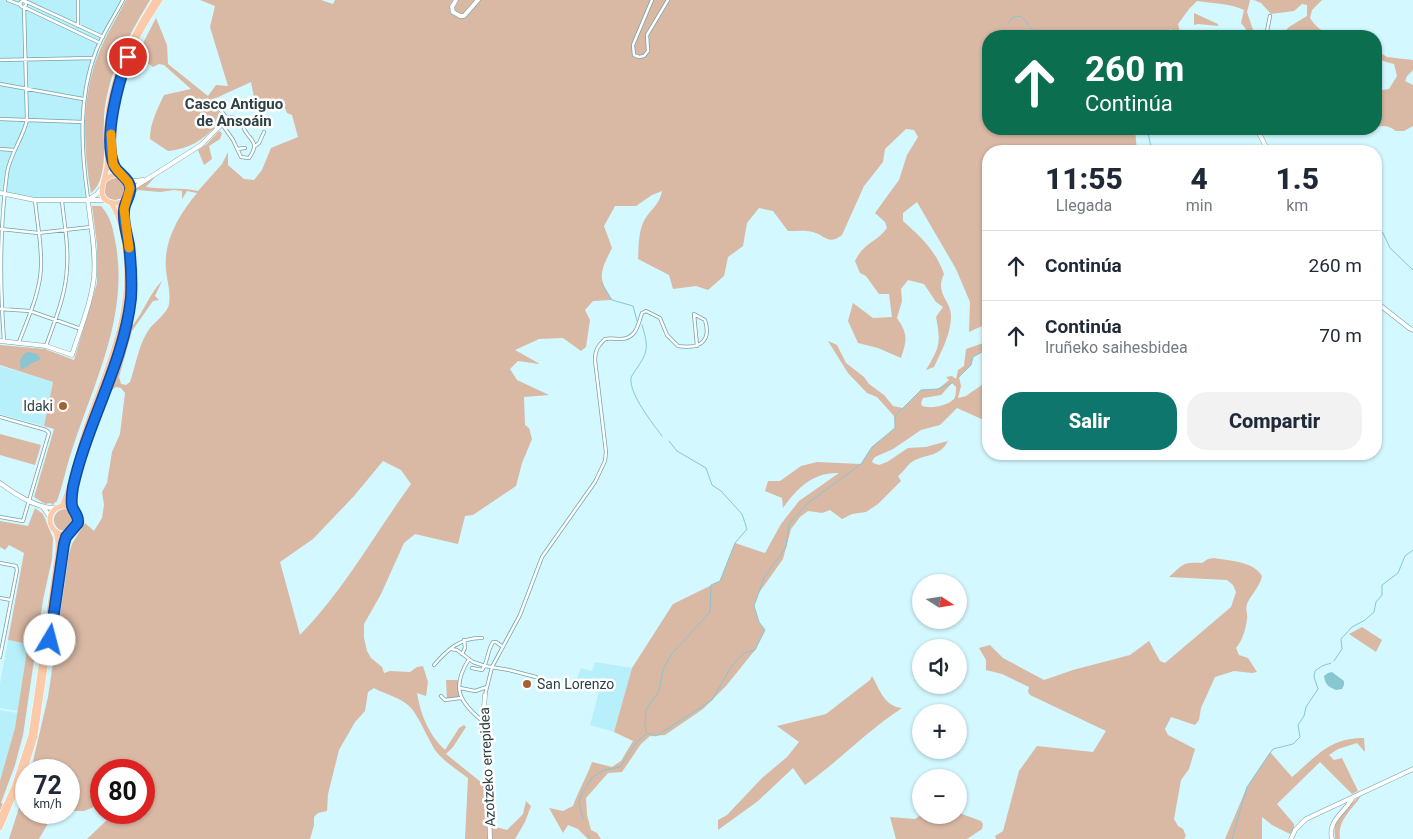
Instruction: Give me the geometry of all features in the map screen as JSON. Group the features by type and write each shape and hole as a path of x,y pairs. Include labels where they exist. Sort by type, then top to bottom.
{"highway":[{"path":"0,818 14,787 31,735 58,550 56,532 51,525 50,517 68,494 85,430 115,348 126,304 126,254 118,213 101,189 106,179 108,164 107,125 114,84 127,48 154,0"},
{"path":"0,828 26,766 35,736 62,549 66,537 76,527 78,519 72,508 74,486 82,456 126,326 132,285 124,216 126,199 130,190 124,178 113,164 111,136 114,106 122,71 128,57 160,0"},
{"path":"106,179 113,175 124,178"},
{"path":"108,201 119,203 126,199"},
{"path":"59,507 72,508"},
{"path":"56,532 70,533"}],"street":[{"path":"8,0 100,43"},
{"path":"103,37 24,0 20,3 22,6 26,59 27,120 9,161 2,194 2,342 46,346 72,355 91,296 94,278 94,260 84,165 83,99 100,43 123,0"},
{"path":"78,0 78,26"},
{"path":"456,0 452,7 453,12 460,16 464,16 478,0"},
{"path":"652,0 633,44 634,55 639,57 644,56 648,51 647,35 668,0"},
{"path":"1267,30 1270,16"},
{"path":"0,60 94,58"},
{"path":"0,84 83,99"},
{"path":"216,104 226,117 234,117 239,120 246,134 251,137 254,147"},
{"path":"223,123 226,117"},
{"path":"130,190 201,144 231,118"},
{"path":"0,119 83,122"},
{"path":"223,123 247,120"},
{"path":"223,123 241,157 249,158 264,132"},
{"path":"242,126 251,125"},
{"path":"237,149 245,148"},
{"path":"0,149 14,150"},
{"path":"124,178 140,180 152,176"},
{"path":"87,200 101,189"},
{"path":"2,194 34,200 108,201"},
{"path":"19,343 39,286 41,268 34,200"},
{"path":"46,346 62,299 67,274 68,253 62,201"},
{"path":"1,229 38,233 91,227"},
{"path":"1382,307 1413,330"},
{"path":"1,308 30,311 81,329"},
{"path":"485,695 492,667 520,615 542,557 595,482 605,461 606,452 595,351 605,339 621,339 632,335 639,326 642,313 646,311 660,318 667,335 678,346 697,346 702,343 707,332 705,320 694,314 697,346"},
{"path":"0,417 48,431 23,521 0,517"},
{"path":"0,483 41,506 59,507"},
{"path":"41,506 50,517"},
{"path":"0,563 16,566 0,657"},
{"path":"0,598 11,600"},
{"path":"0,634 4,635"},
{"path":"434,664 451,648 464,640 482,638"},
{"path":"462,654 465,648 464,640"},
{"path":"472,668 482,670 493,642 503,647"},
{"path":"451,648 485,666 536,677"},
{"path":"469,659 460,680 461,698 467,708 486,724"},
{"path":"460,688 475,691 487,688"},
{"name":"Azotzeko errepidea","path":"485,695 490,839"},
{"path":"441,696 445,700 461,698"},
{"path":"1291,839 1295,830 1306,819 1413,769"},
{"path":"1332,839 1330,833 1332,824 1349,805 1353,797"}],"shaded area":[{"path":"0,0 125,0 100,47 88,93 82,172 84,201 30,200 0,193"},
{"path":"126,0 150,0 120,55 110,85 104,116 103,168 97,187 91,193 86,158 85,123 92,72 101,48"},
{"path":"200,0 321,0 333,4 335,0 1250,0 1247,12 1253,30 1246,30 1241,23 1244,10 1228,5 1197,1 1178,24 1180,30 982,30 982,135 1136,135 1136,145 982,145 982,326 969,332 970,302 956,269 917,202 903,213 903,221 927,245 941,266 944,274 941,281 942,292 951,312 949,331 945,344 934,367 926,370 937,350 939,333 936,317 943,307 936,302 924,284 908,280 901,289 902,301 897,318 903,328 905,337 901,358 878,348 858,343 848,321 853,303 873,318 892,317 889,294 879,294 866,276 860,273 855,261 862,250 887,228 885,222 875,213 899,180 907,155 918,137 914,130 906,129 885,149 883,162 864,186 842,235 830,240 813,232 788,231 773,211 759,208 747,223 743,246 728,257 724,276 708,290 696,286 673,289 669,275 638,259 641,228 647,215 661,196 662,191 652,195 636,206 615,206 604,226 612,248 602,274 604,286 612,300 593,301 585,310 590,320 586,347 581,351 563,338 539,339 515,350 540,364 518,361 510,369 517,380 549,395 524,397 525,425 529,428 532,439 522,463 516,486 473,515 465,516 458,544 415,534 404,543 381,594 364,624 364,638 367,651 371,658 382,667 384,673 390,671 410,672 417,667 423,666 428,682 426,696 417,693 418,701 426,724 439,744 445,750 459,728 464,725 466,727 446,754 487,787 490,794 492,826 507,830 523,814 526,801 531,806 525,822 515,839 465,839 468,778 438,754 408,705 374,688 368,692 365,711 355,722 339,750 328,794 327,811 318,813 314,817 310,839 87,839 103,824 155,824 155,759 90,759 90,809 80,811 80,759 34,759 48,697 69,554 72,544 85,523 94,531 102,518 104,505 102,492 107,483 112,452 120,434 125,393 121,388 116,387 110,391 131,323 133,325 162,281 155,296 159,300 153,301 132,331 119,377 121,384 126,385 130,382 140,347 146,334 168,307 170,295 166,270 167,249 178,219 197,193 187,191 182,199 182,191 174,190 160,192 138,190 133,196 133,193 136,188 155,177 146,187 198,191 222,164 228,152 228,165 244,179 254,180 262,170 271,148 298,137 292,115 287,113 284,106 280,103 272,103 258,117 251,82 214,99 222,119 217,121 218,125 195,143 168,151 150,139 156,111 164,95 191,89 164,65 159,64 153,67 146,62 139,51 156,18 167,45 168,64 208,96 216,85 228,86 210,27 215,6","holes":["383,461 401,470 411,484 345,581 300,635 280,562 313,539 354,496"]},
{"path":"1254,0 1322,0 1312,10 1310,18 1322,30 1286,30 1307,16 1307,5 1302,4 1294,11 1271,14 1261,3"},
{"path":"1194,13 1218,24 1218,26 1194,25"},
{"path":"1382,54 1387,57 1413,60 1413,70 1405,81 1413,85 1413,126 1404,131 1396,131 1387,126 1382,126 1382,90 1389,89 1397,76 1394,64 1382,60"},
{"path":"219,131 222,133 220,139 209,146 212,159 204,165 198,150 207,144"},
{"path":"115,178 123,181 126,189 123,197 115,200 107,197 104,189 107,181"},
{"path":"92,206 101,206 107,214 115,240 118,294 114,321 57,501 52,505 51,503 45,504 34,497 54,429 44,426 53,382 0,365 0,345 45,349 74,360 97,283 97,245"},
{"path":"828,341 837,345 846,363 884,395 893,406 903,408 921,390 938,389 949,380 946,377 952,376 956,379 958,370 964,366 966,349 982,343 982,352 973,357 971,365 959,377 961,386 958,398 966,396 982,385 982,419 957,408 940,425 921,430 893,449 875,457 872,461 873,463 879,465 908,448 926,447 948,441 938,452 910,463 898,476 901,481 878,504 866,512 852,514 842,519 830,510 822,513 808,511 800,517 791,529 783,559 758,594 754,606 759,622 765,630 755,650 726,686 703,709 665,735 650,736 641,744 622,772 608,773 586,798 587,815 591,830 597,833 601,839 588,839 578,829 568,825 563,833 549,808 563,811 573,806 592,762 612,767 621,761 633,741 614,732 632,668 673,604 720,581 735,543 765,553 781,524 799,501 839,473 821,475 806,483 783,508 782,498 765,491 768,481 780,481 801,466 817,462 861,464 872,447 895,428 894,416 877,397 867,393 848,373","holes":["952,383 956,387 955,396 951,401 939,406 922,406 921,403 923,398 941,395"]},
{"path":"25,353 37,354 41,359 21,370 20,360"},
{"path":"0,366 53,382 44,426 0,414"},
{"path":"0,434 41,445 35,465 0,455"},
{"path":"35,508 43,514 53,538 52,559 43,600 23,735 0,811 0,781 15,728 28,644 8,640 24,553 9,545 5,550 0,547 0,521 28,526"},
{"path":"65,509 73,512 76,520 73,528 65,531 57,528 54,520 57,512"},
{"path":"1214,558 1234,561 1253,567 1262,576 1247,604 1246,627 1236,648 1239,655 1248,658 1257,672 1234,671 1215,677 1201,708 1199,720 1195,725 1171,717 1165,729 1168,735 1195,749 1189,769 1181,780 1174,819 1178,826 1183,829 1186,836 1184,839 996,839 995,836 1003,831 1019,771 1037,746 1093,752 1106,731 1030,695 1028,692 1029,687 1002,674 986,670 986,660 979,648 990,645 1003,658 1044,680 1073,670 1130,655 1149,641 1160,661 1165,663 1231,607 1236,592 1233,585 1227,580 1169,577 1184,565 1202,563"},
{"path":"1362,627 1382,640 1376,652 1349,634"},
{"path":"8,640 28,644 18,711 0,708 0,684"},
{"path":"595,662 632,668 614,732 590,725 599,691 574,687 581,668 592,671"},
{"path":"1332,672 1344,681 1342,689 1336,690 1326,684 1324,676"},
{"path":"872,676 887,701 896,707 902,708 805,785 793,768 758,801 718,830 718,820 727,815 762,778 787,757 799,742 777,726 826,714 870,680"},
{"path":"446,680 460,680 460,697 447,699"},
{"path":"0,710 18,713 10,750 0,781"},
{"path":"1364,738 1365,752 1357,743 1338,749 1329,755 1334,760 1342,758 1358,791 1352,794 1320,762 1277,804 1294,824 1294,829 1290,834 1272,825 1262,817 1262,839 1225,839 1247,787 1270,752 1292,777 1330,746 1348,739"},
{"path":"1361,796 1343,821 1340,839 1335,839 1335,828 1338,819"},
{"path":"967,816 981,821 983,824 982,829 967,839 896,839 890,817 912,819 912,824 967,824"},
{"path":"15,820 15,824 48,824 39,839 9,839"}],"waterway":[{"path":"1008,24 1013,17 1021,16 1033,30"},
{"path":"1148,135 1151,145"},
{"path":"1382,232 1390,248 1413,270"},
{"path":"602,284 612,300 633,306 637,321"},
{"path":"642,325 646,348 644,357 631,377 631,385 642,408 662,436"},
{"path":"959,377 971,365 973,357 982,352"},
{"path":"647,733 656,736 712,700 731,667 744,653 755,650 765,630 759,622 754,606 764,578 786,547 789,524 808,503 861,464 872,447 895,428 895,416 921,390 938,389 952,383"},
{"path":"646,732 646,710 659,691 663,670 671,655 710,612 711,585 720,581 735,543 747,529 742,514 721,491 712,485 706,468 677,451 669,441"},
{"path":"1334,661 1342,649 1341,639 1352,627 1365,620 1374,612 1376,602 1382,595 1382,585 1398,573 1405,556 1413,550"},
{"path":"1232,839 1247,787 1273,749 1293,744 1300,737 1298,725 1304,716 1306,707 1318,689 1314,677 1315,671 1331,663"},
{"path":"583,819 579,802 582,793 593,777 604,770 620,767 637,742 646,734"},
{"path":"588,835 590,839"}],"slow traffic":[{"path":"111,134 113,164 128,182 130,188 124,209 124,223 129,248"}],"place":[{"name":"Idaki","path":"63,406"},
{"name":"San Lorenzo","path":"527,684"}],"district":[{"name":"Casco Antiguo de Ansoáin","path":"234,112"}],"route":[{"path":"50,640 62,549 66,537 78,523 77,515 72,508 74,486 82,456 118,353 126,326 130,300 132,285 130,255 124,223 124,209 130,188 128,182 113,164 111,153 114,106 122,71 128,57"}]}
